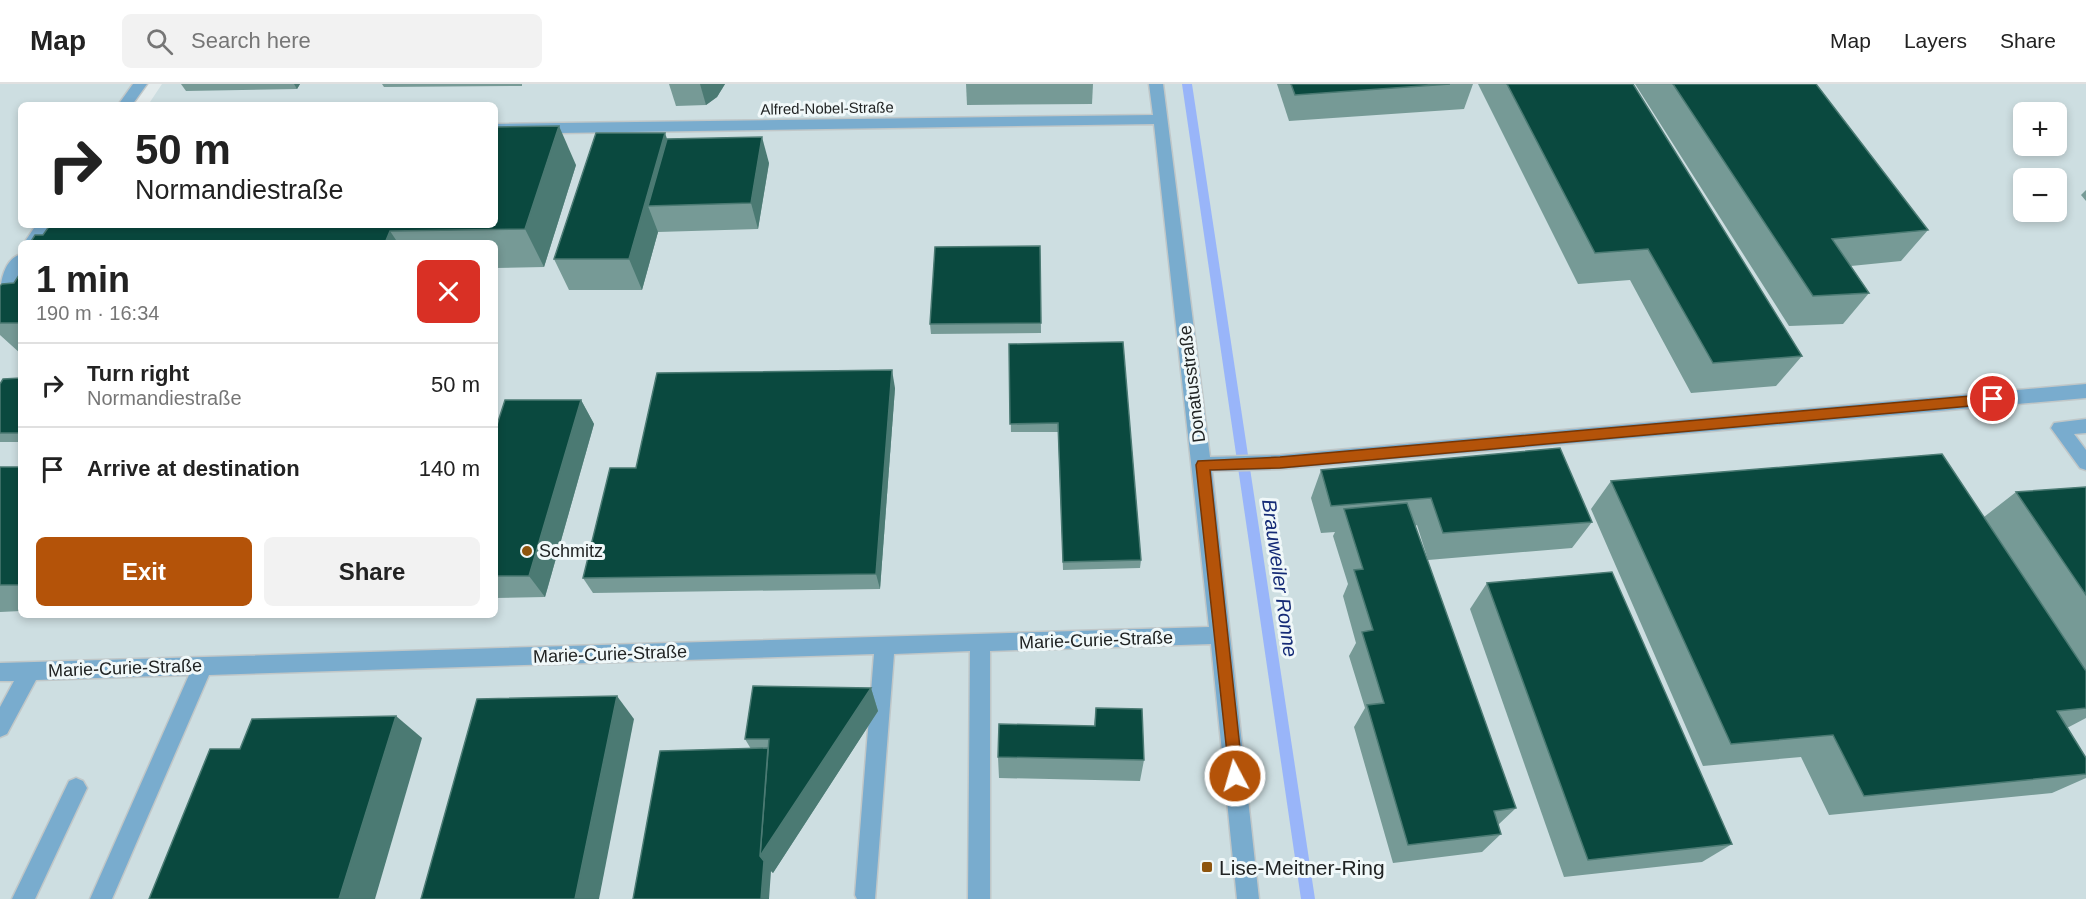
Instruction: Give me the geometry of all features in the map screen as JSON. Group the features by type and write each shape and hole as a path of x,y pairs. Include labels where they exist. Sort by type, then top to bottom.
{"street":[{"path":"127,102 140,84"},
{"name":"Donatusstraße","path":"1156,84 1211,465 1221,636 1248,899"},
{"name":"Alfred-Nobel-Straße","path":"498,129 1160,118"},
{"path":"0,291 18,264"},
{"path":"1211,465 1280,462 2086,391"},
{"path":"2086,426 2060,428 2086,463"},
{"name":"Marie-Curie-Straße","path":"0,672 1221,636"},
{"path":"979,899 980,643"},
{"path":"866,895 885,645"},
{"path":"101,899 203,666"},
{"path":"0,727 30,671"},
{"path":"23,899 76,788"}],"shaded area":[{"path":"0,84 138,84 125,102 18,102 18,228 40,228 32,240 18,240 18,260 0,287"},
{"path":"162,84 2086,84 2086,899 0,899 0,332 18,305 18,618 498,618 498,240 424,240 141,228 498,228 498,102 150,102"}],"building":[{"path":"1291,84 1450,84 1295,95"},
{"path":"1507,84 1633,84 1802,356 1713,363 1648,249 1595,253"},
{"path":"1673,84 1816,84 1928,230 1832,239 1869,293 1813,296"},
{"path":"559,126 525,229 390,231 386,240 32,240 35,235 43,235 48,228 498,228 498,127"},
{"path":"596,133 665,133 629,259 554,259"},
{"path":"762,137 751,203 648,206 667,139"},
{"path":"1040,246 1041,323 930,324 935,247"},
{"path":"18,277 18,323 0,323 0,286 14,283"},
{"path":"1123,342 1141,560 1063,562 1058,423 1010,424 1009,344"},
{"path":"892,370 876,574 583,578 610,468 636,468 657,373"},
{"path":"18,378 18,433 0,433 0,384 3,379"},
{"name":"Schmitz","path":"505,400 581,400 529,576 498,576 498,422"},
{"path":"1560,448 1592,522 1443,533 1431,498 1331,506 1321,470"},
{"path":"1942,454 2086,671 2086,708 2057,711 2086,758 2086,774 1864,796 1833,735 1731,744 1611,481"},
{"path":"0,467 18,467 18,585 0,585"},
{"path":"2086,487 2086,595 2016,492"},
{"path":"1407,503 1516,808 1494,811 1501,834 1408,845 1367,705 1384,703 1362,632 1373,630 1354,570 1363,569 1344,509"},
{"path":"1612,572 1732,844 1588,860 1487,583"},
{"path":"753,686 871,688 760,856 769,739 745,739"},
{"path":"617,696 575,899 421,899 477,699"},
{"path":"1096,708 1142,709 1144,760 998,757 999,724 1095,726"},
{"path":"396,716 339,899 149,899 210,749 240,749 252,719"},
{"path":"768,748 760,856 764,861 761,899 633,899 660,751"}],"waterway":[{"name":"Brauweiler Ronne","path":"1187,84 1308,899"}],"place":[{"name":"Schmitz","path":"527,551"},
{"name":"Lise-Meitner-Ring","path":"1207,867"}],"route":[{"path":"1235,776 1202,465 1280,462 1993,399"}]}
